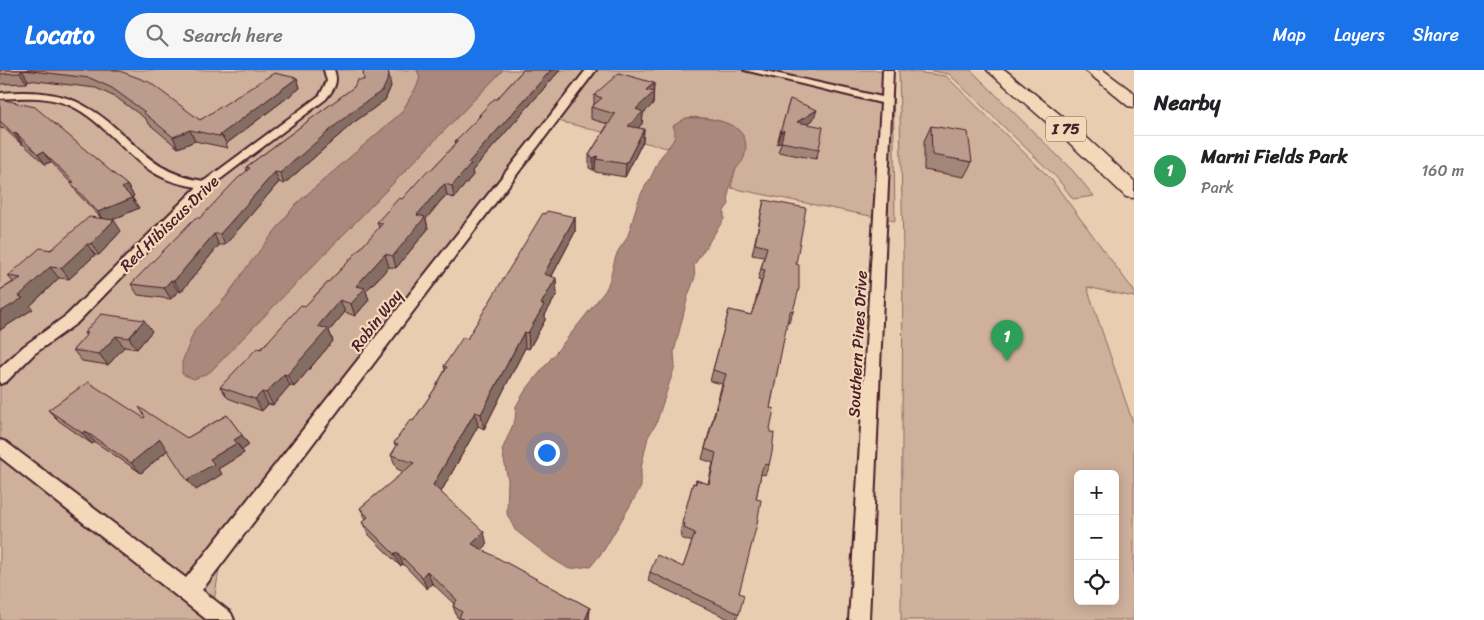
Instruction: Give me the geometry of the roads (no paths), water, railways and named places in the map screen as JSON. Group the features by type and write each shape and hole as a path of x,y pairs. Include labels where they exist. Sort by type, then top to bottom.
{"highway":[{"name":"I 75","path":"995,70 1066,129 1134,192"},
{"path":"1093,70 1134,102"}],"street":[{"name":"Red Hibiscus Drive","path":"0,378 29,350 72,319 206,185 322,97 332,84 332,76 329,70"},
{"name":"Robin Way","path":"188,592 591,70"},
{"path":"750,70 887,101"},
{"name":"Southern Pines Drive","path":"859,620 888,70"},
{"path":"0,96 28,95 72,103 89,113 160,171 181,180 206,185"},
{"path":"0,447 224,620"}],"place":[{"name":"Marni Fields Park","path":"1007,361"}]}
